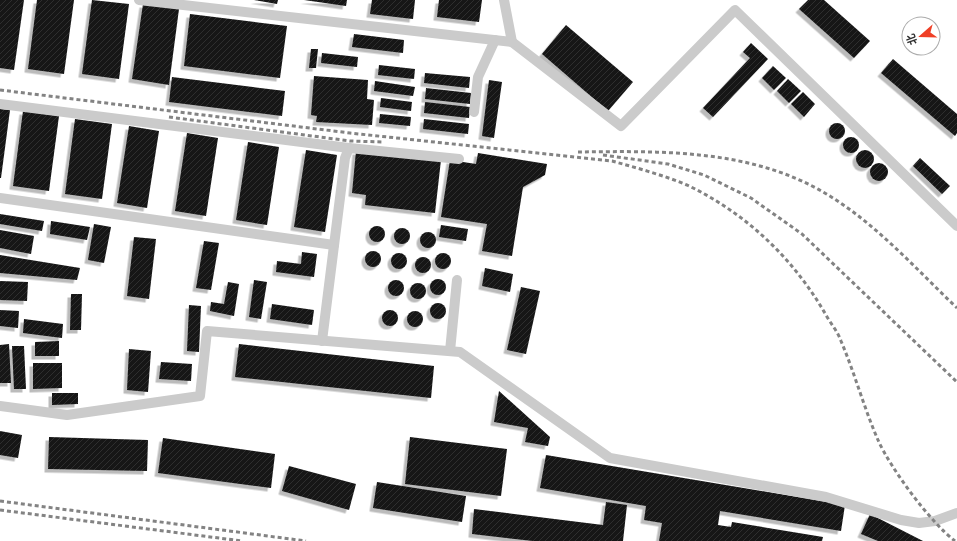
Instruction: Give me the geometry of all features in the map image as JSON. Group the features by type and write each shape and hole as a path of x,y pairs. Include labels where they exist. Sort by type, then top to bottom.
{"street":[{"path":"139,0 512,42 621,126 734,10 957,226"},
{"path":"504,0 512,42"},
{"path":"474,112 478,77 495,40"},
{"path":"0,104 349,148 459,158"},
{"path":"322,341 345,158 349,148"},
{"path":"0,198 334,245"},
{"path":"450,351 457,280"},
{"path":"0,406 67,415 200,396 207,331 460,352 610,458 826,497 901,520 919,523 935,521 957,513"}],"building":[{"path":"0,0 24,0 14,70 0,68"},
{"path":"37,0 74,0 64,74 28,69"},
{"path":"92,0 129,4 119,79 82,74"},
{"path":"254,0 278,0 277,4"},
{"path":"304,0 347,0 346,6"},
{"path":"372,0 415,0 413,19 370,14"},
{"path":"439,0 482,0 479,22 437,17"},
{"path":"808,0 824,0 870,41 854,58 799,9"},
{"path":"143,4 179,9 169,85 132,79"},
{"path":"190,14 287,26 280,78 184,66"},
{"path":"566,25 633,82 608,111 542,54"},
{"path":"354,34 404,40 403,53 352,47"},
{"path":"751,43 768,59 713,117 703,108 750,58 743,52"},
{"path":"311,49 318,49 316,68 309,68"},
{"path":"322,53 358,57 357,67 321,63"},
{"path":"893,59 957,114 957,133 955,136 881,73"},
{"path":"379,65 415,69 414,79 378,75"},
{"path":"773,66 786,78 774,90 762,78"},
{"path":"425,73 470,77 469,88 424,83"},
{"path":"314,76 368,80 367,99 374,100 372,125 316,122 317,116 311,115"},
{"path":"172,77 285,91 282,116 169,102"},
{"path":"788,79 801,91 789,103 777,91"},
{"path":"489,80 502,82 494,138 482,136"},
{"path":"375,81 415,87 413,96 374,91"},
{"path":"426,88 471,93 470,104 425,99"},
{"path":"803,92 815,104 804,117 791,104"},
{"path":"381,98 412,102 411,111 380,107"},
{"path":"425,102 470,107 469,118 424,113"},
{"path":"0,109 10,110 1,178 0,178"},
{"path":"23,111 59,116 49,191 13,186"},
{"path":"380,114 411,117 410,126 379,123"},
{"path":"75,119 112,124 102,199 65,194"},
{"path":"424,119 469,124 468,134 423,129"},
{"path":"834,123 840,123 845,128 843,137 840,139 834,139 829,134 829,128"},
{"path":"129,126 159,131 147,208 117,203"},
{"path":"187,133 218,138 206,216 175,211"},
{"path":"848,137 854,137 859,142 857,151 854,153 848,153 843,148 843,142"},
{"path":"248,142 279,147 267,225 236,220"},
{"path":"306,150 337,155 325,232 294,227"},
{"path":"865,150 871,153 874,159 871,165 865,168 859,165 856,159 859,153"},
{"path":"356,151 441,160 435,213 365,205 366,195 352,193"},
{"path":"478,153 547,164 545,175 523,187 512,256 482,251 487,224 441,217 450,160 476,164"},
{"path":"920,158 950,186 942,194 913,166"},
{"path":"879,163 885,166 888,172 885,178 879,181 873,178 870,172 873,166"},
{"path":"0,214 44,221 42,231 0,224"},
{"path":"51,221 90,227 87,240 50,234"},
{"path":"94,224 111,227 104,263 88,260"},
{"path":"441,225 468,229 466,241 439,237"},
{"path":"374,226 380,226 385,231 383,240 380,242 374,242 369,237 369,231"},
{"path":"399,228 405,228 410,233 408,242 405,244 399,244 394,239 394,233"},
{"path":"0,230 34,236 31,254 0,248"},
{"path":"425,232 431,232 436,237 434,246 431,248 425,248 420,243 420,237"},
{"path":"134,237 156,239 149,299 127,296"},
{"path":"204,241 219,243 211,290 196,288"},
{"path":"370,251 376,251 381,256 379,265 376,267 370,267 365,262 365,256"},
{"path":"302,252 317,254 314,277 276,272 277,261 301,264"},
{"path":"396,253 402,253 407,258 405,267 402,269 396,269 391,264 391,258"},
{"path":"440,253 446,253 451,258 449,267 446,269 440,269 435,264 435,258"},
{"path":"0,255 80,268 77,280 0,273"},
{"path":"420,257 426,257 431,262 429,271 426,273 420,273 415,268 415,262"},
{"path":"485,268 513,274 510,292 482,286"},
{"path":"435,279 441,279 446,284 444,293 441,295 435,295 430,290 430,284"},
{"path":"254,280 267,282 261,319 249,317"},
{"path":"393,280 399,280 404,285 402,294 399,296 393,296 388,291 388,285"},
{"path":"0,281 28,282 27,301 0,300"},
{"path":"228,282 239,284 234,316 210,311 211,302 224,304"},
{"path":"415,283 421,283 426,288 424,297 421,299 415,299 410,294 410,288"},
{"path":"521,287 540,291 526,354 507,350"},
{"path":"71,294 82,294 81,330 70,330"},
{"path":"435,303 441,303 446,308 444,317 441,319 435,319 430,314 430,308"},
{"path":"272,304 314,310 312,325 270,319"},
{"path":"189,305 201,306 199,352 187,351"},
{"path":"0,310 19,311 18,328 0,326"},
{"path":"387,310 393,310 398,315 396,324 393,326 387,326 382,321 382,315"},
{"path":"412,311 418,311 423,316 421,325 418,327 412,327 407,322 407,316"},
{"path":"24,319 63,324 62,338 23,333"},
{"path":"59,341 59,356 35,356 35,342"},
{"path":"9,344 11,383 0,383 0,345"},
{"path":"239,344 434,366 431,398 235,377"},
{"path":"12,346 24,346 26,389 14,389"},
{"path":"129,349 151,351 148,392 127,390"},
{"path":"161,362 192,364 191,381 159,379"},
{"path":"33,363 62,363 62,388 33,389"},
{"path":"499,391 550,437 548,446 525,442 528,428 494,422"},
{"path":"52,393 78,393 78,404 52,405"},
{"path":"0,431 22,435 18,458 0,455"},
{"path":"49,437 148,440 147,471 48,469"},
{"path":"410,437 507,449 501,496 405,484"},
{"path":"163,438 275,454 271,488 158,473"},
{"path":"546,455 845,505 841,531 720,511 718,525 731,527 732,522 823,537 822,541 659,541 662,523 644,520 646,506 540,488"},
{"path":"289,466 356,484 349,510 282,491"},
{"path":"377,482 466,496 462,522 373,508"},
{"path":"606,502 627,505 623,541 533,541 472,534 474,509 603,525"},
{"path":"870,514 923,541 878,541 861,534"}],"railway":[{"path":"0,90 350,133 612,161 687,185 709,196 748,224 767,240 799,275 813,294 840,338 873,428 884,452 901,480 923,508 955,541"},
{"path":"169,117 350,141 384,142"},
{"path":"578,152 639,152 700,155 730,159 788,175 816,188 855,213 890,243 957,308"},
{"path":"603,155 668,164 704,175 751,198 802,234 957,382"},
{"path":"0,501 306,541"},
{"path":"0,510 242,541"}]}
